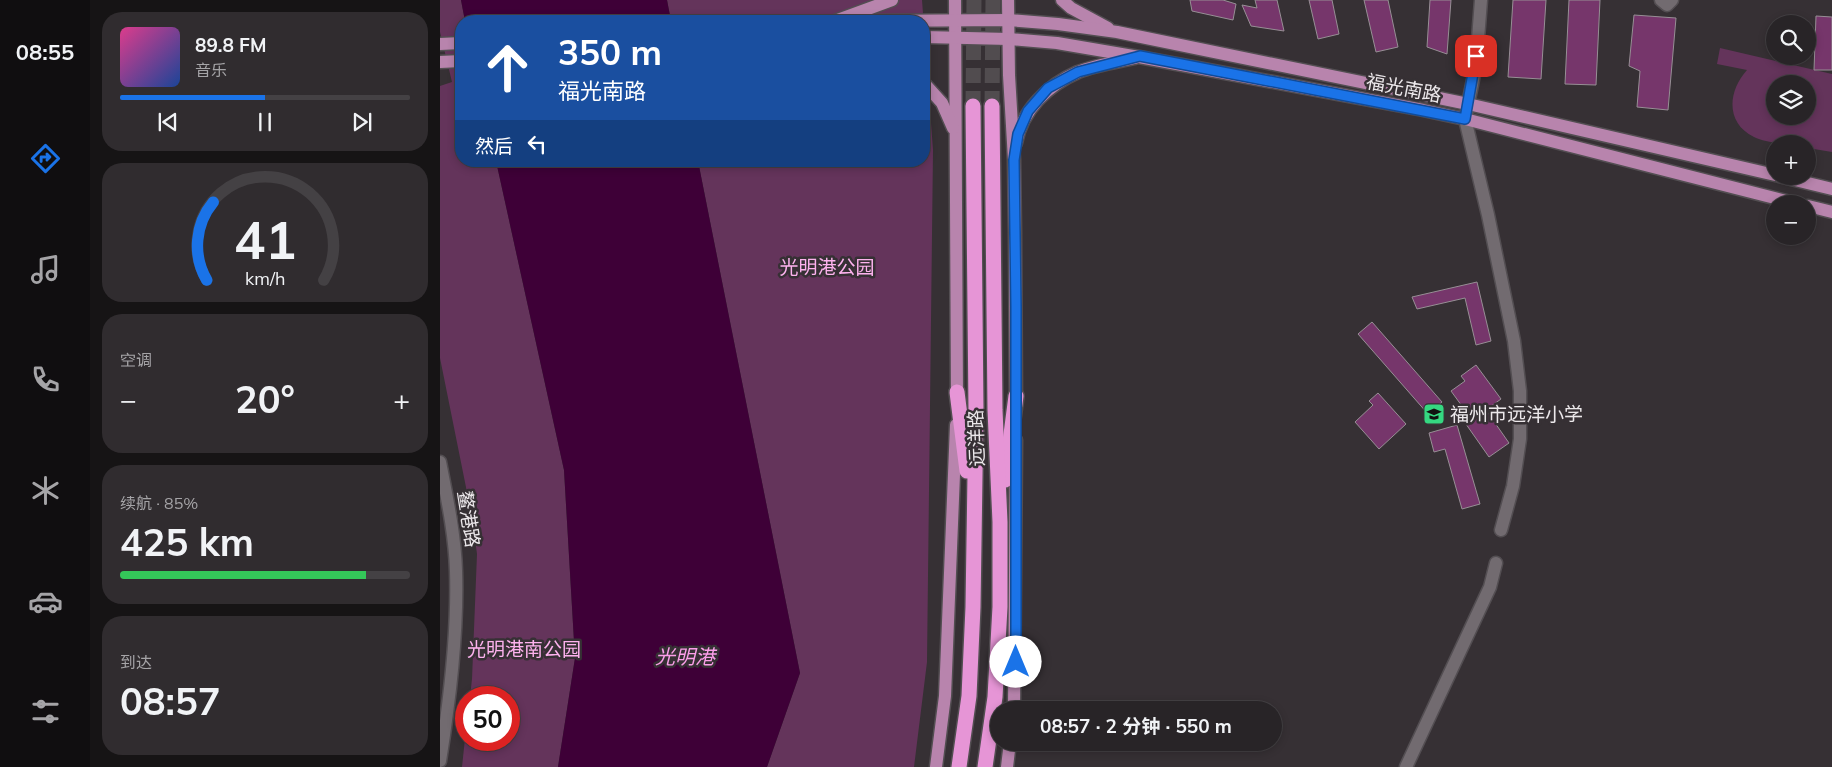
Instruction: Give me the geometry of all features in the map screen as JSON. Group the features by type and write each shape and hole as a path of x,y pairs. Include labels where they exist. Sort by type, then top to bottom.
{"highway":[{"name":"远洋路","path":"959,767 969,696 973,607 976,410 973,106"},
{"name":"远洋路","path":"985,767 995,697 1000,607 1000,522 995,410 992,106"},
{"path":"958,392 974,522"},
{"path":"1000,522 1016,396"}],"main road":[{"path":"851,15 892,0"},
{"path":"936,767 945,696 958,392 955,0"},
{"path":"1008,0 1014,160 1016,396 1014,701"},
{"path":"1062,0 1071,8 1117,32"},
{"name":"福光南路","path":"930,20 1008,20 1117,32 1468,104 1766,173"},
{"name":"福光南路","path":"930,37 1057,43 1140,56 1465,119 1766,196"},
{"path":"441,44 455,43"},
{"path":"1014,160 1018,134 1028,111 1048,88 1078,72 1140,56"},
{"path":"930,89 942,104 956,135"},
{"name":"福光南路","path":"1815,185 1832,189"},
{"path":"1816,208 1832,212"},
{"path":"1007,767 1009,751"}],"street":[{"path":"1481,0 1476,65 1465,119 1488,215 1514,341 1520,391 1520,439 1513,486 1501,530"},
{"path":"1661,0 1668,5 1672,0"},
{"name":"鳌港路","path":"440,462 451,520 456,572 451,673 440,761"},
{"path":"1406,767 1490,587 1496,563"}],"green space":[{"name":"光明港南公园","path":"440,0 461,0 464,15 455,15 455,167 497,167 564,470 575,658 558,767 462,767 464,751 520,751 520,686 471,686 477,554 472,517 440,358 440,86 452,82 440,32"},
{"path":"667,0 922,0 923,15 670,15"},
{"path":"1720,48 1766,59 1766,65 1793,65 1832,74 1832,152 1816,149 1816,135 1766,135 1766,141 1754,137 1745,131 1738,124 1732,106 1736,87 1747,70 1717,64"},
{"name":"光明港公园","path":"930,109 933,150 927,662 914,767 767,767 800,673 699,167 930,167"}],"water":[{"path":"461,0 667,0 670,15 464,15"},
{"name":"光明港","path":"497,167 699,167 800,673 767,767 558,767 575,658 564,470"}],"building":[{"path":"1190,0 1223,0 1236,4 1233,20 1192,11"},
{"path":"1255,0 1277,0 1284,31 1251,26 1242,5 1257,8"},
{"path":"1309,0 1332,0 1339,34 1318,39"},
{"path":"1364,0 1388,0 1398,47 1376,52"},
{"path":"1430,0 1451,0 1447,54 1427,47"},
{"path":"1513,0 1546,0 1541,79 1508,77"},
{"path":"1569,0 1600,0 1596,85 1565,84"},
{"path":"1634,15 1676,18 1668,110 1637,107 1640,71 1629,66"},
{"path":"1816,16 1832,17 1832,70 1814,70 1814,65 1816,65"},
{"path":"1477,282 1491,341 1476,345 1465,298 1417,309 1412,297"},
{"path":"1372,322 1442,402 1428,414 1358,334"},
{"path":"1476,365 1501,399 1486,410 1509,443 1489,457 1461,417 1467,413 1451,391 1465,381 1461,376"},
{"path":"1378,393 1406,424 1379,449 1355,422 1373,405 1369,401"},
{"path":"1457,425 1480,504 1462,509 1445,449 1434,452 1429,433"}],"tunnel":[{"path":"973,106 974,0"},
{"path":"992,106 993,0"}],"place":[{"name":"福州市远洋小学","path":"1434,414"}],"route":[{"path":"1016,662 1014,160 1018,134 1028,111 1048,88 1078,72 1140,56 1465,119 1476,65 1476,56"}]}
